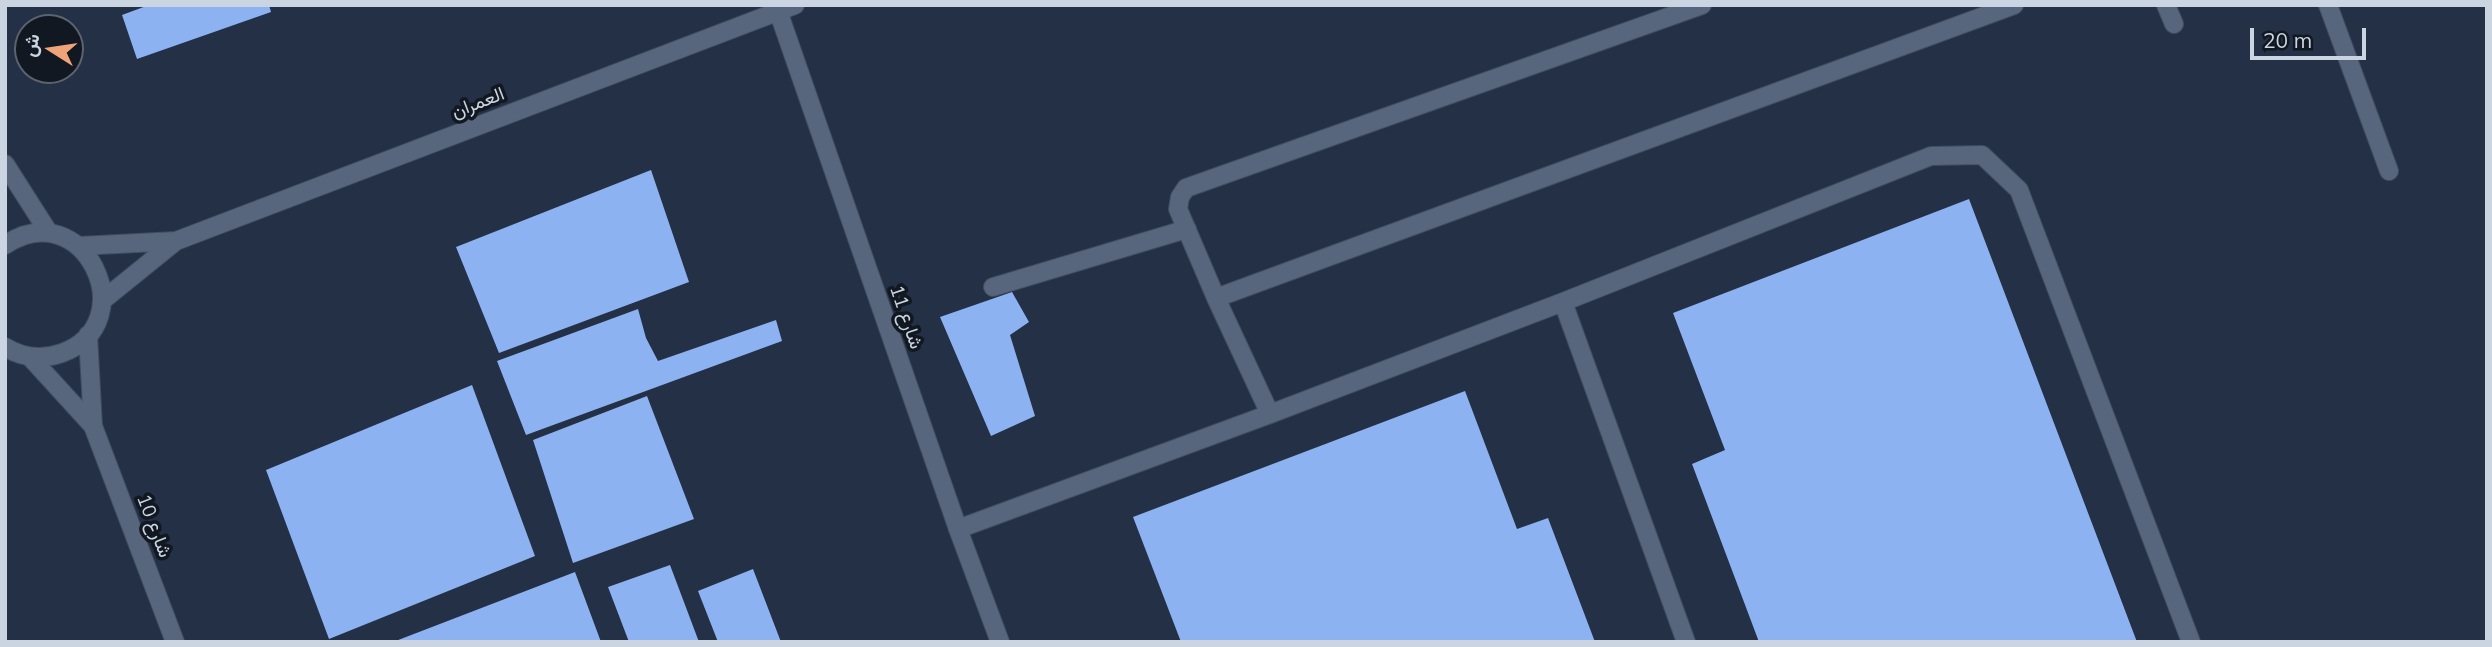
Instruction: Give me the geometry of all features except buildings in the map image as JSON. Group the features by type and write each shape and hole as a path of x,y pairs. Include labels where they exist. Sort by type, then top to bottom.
{"street":[{"path":"1270,414 1178,209 1180,197 1186,188 1702,5"},
{"path":"1216,298 2014,5"},
{"path":"2166,5 2174,24"},
{"path":"2328,5 2389,171"},
{"name":"العمران","path":"103,300 176,241 783,7"},
{"name":"شارع 11","path":"783,7 958,529 1000,642"},
{"path":"958,529 1563,302 1931,156 1982,155 2019,190 2191,642"},
{"path":"5,164 49,233"},
{"path":"993,287 1187,229"},
{"path":"5,245 19,236 49,233 65,237 79,246 92,261 101,279 103,300 98,318 88,335 72,349 52,356 30,357 5,346"},
{"name":"العمران","path":"79,246 176,241"},
{"path":"1563,302 1686,642"},
{"name":"شارع 10","path":"88,335 93,426 175,642"},
{"name":"شارع 10","path":"30,357 93,426"}]}
